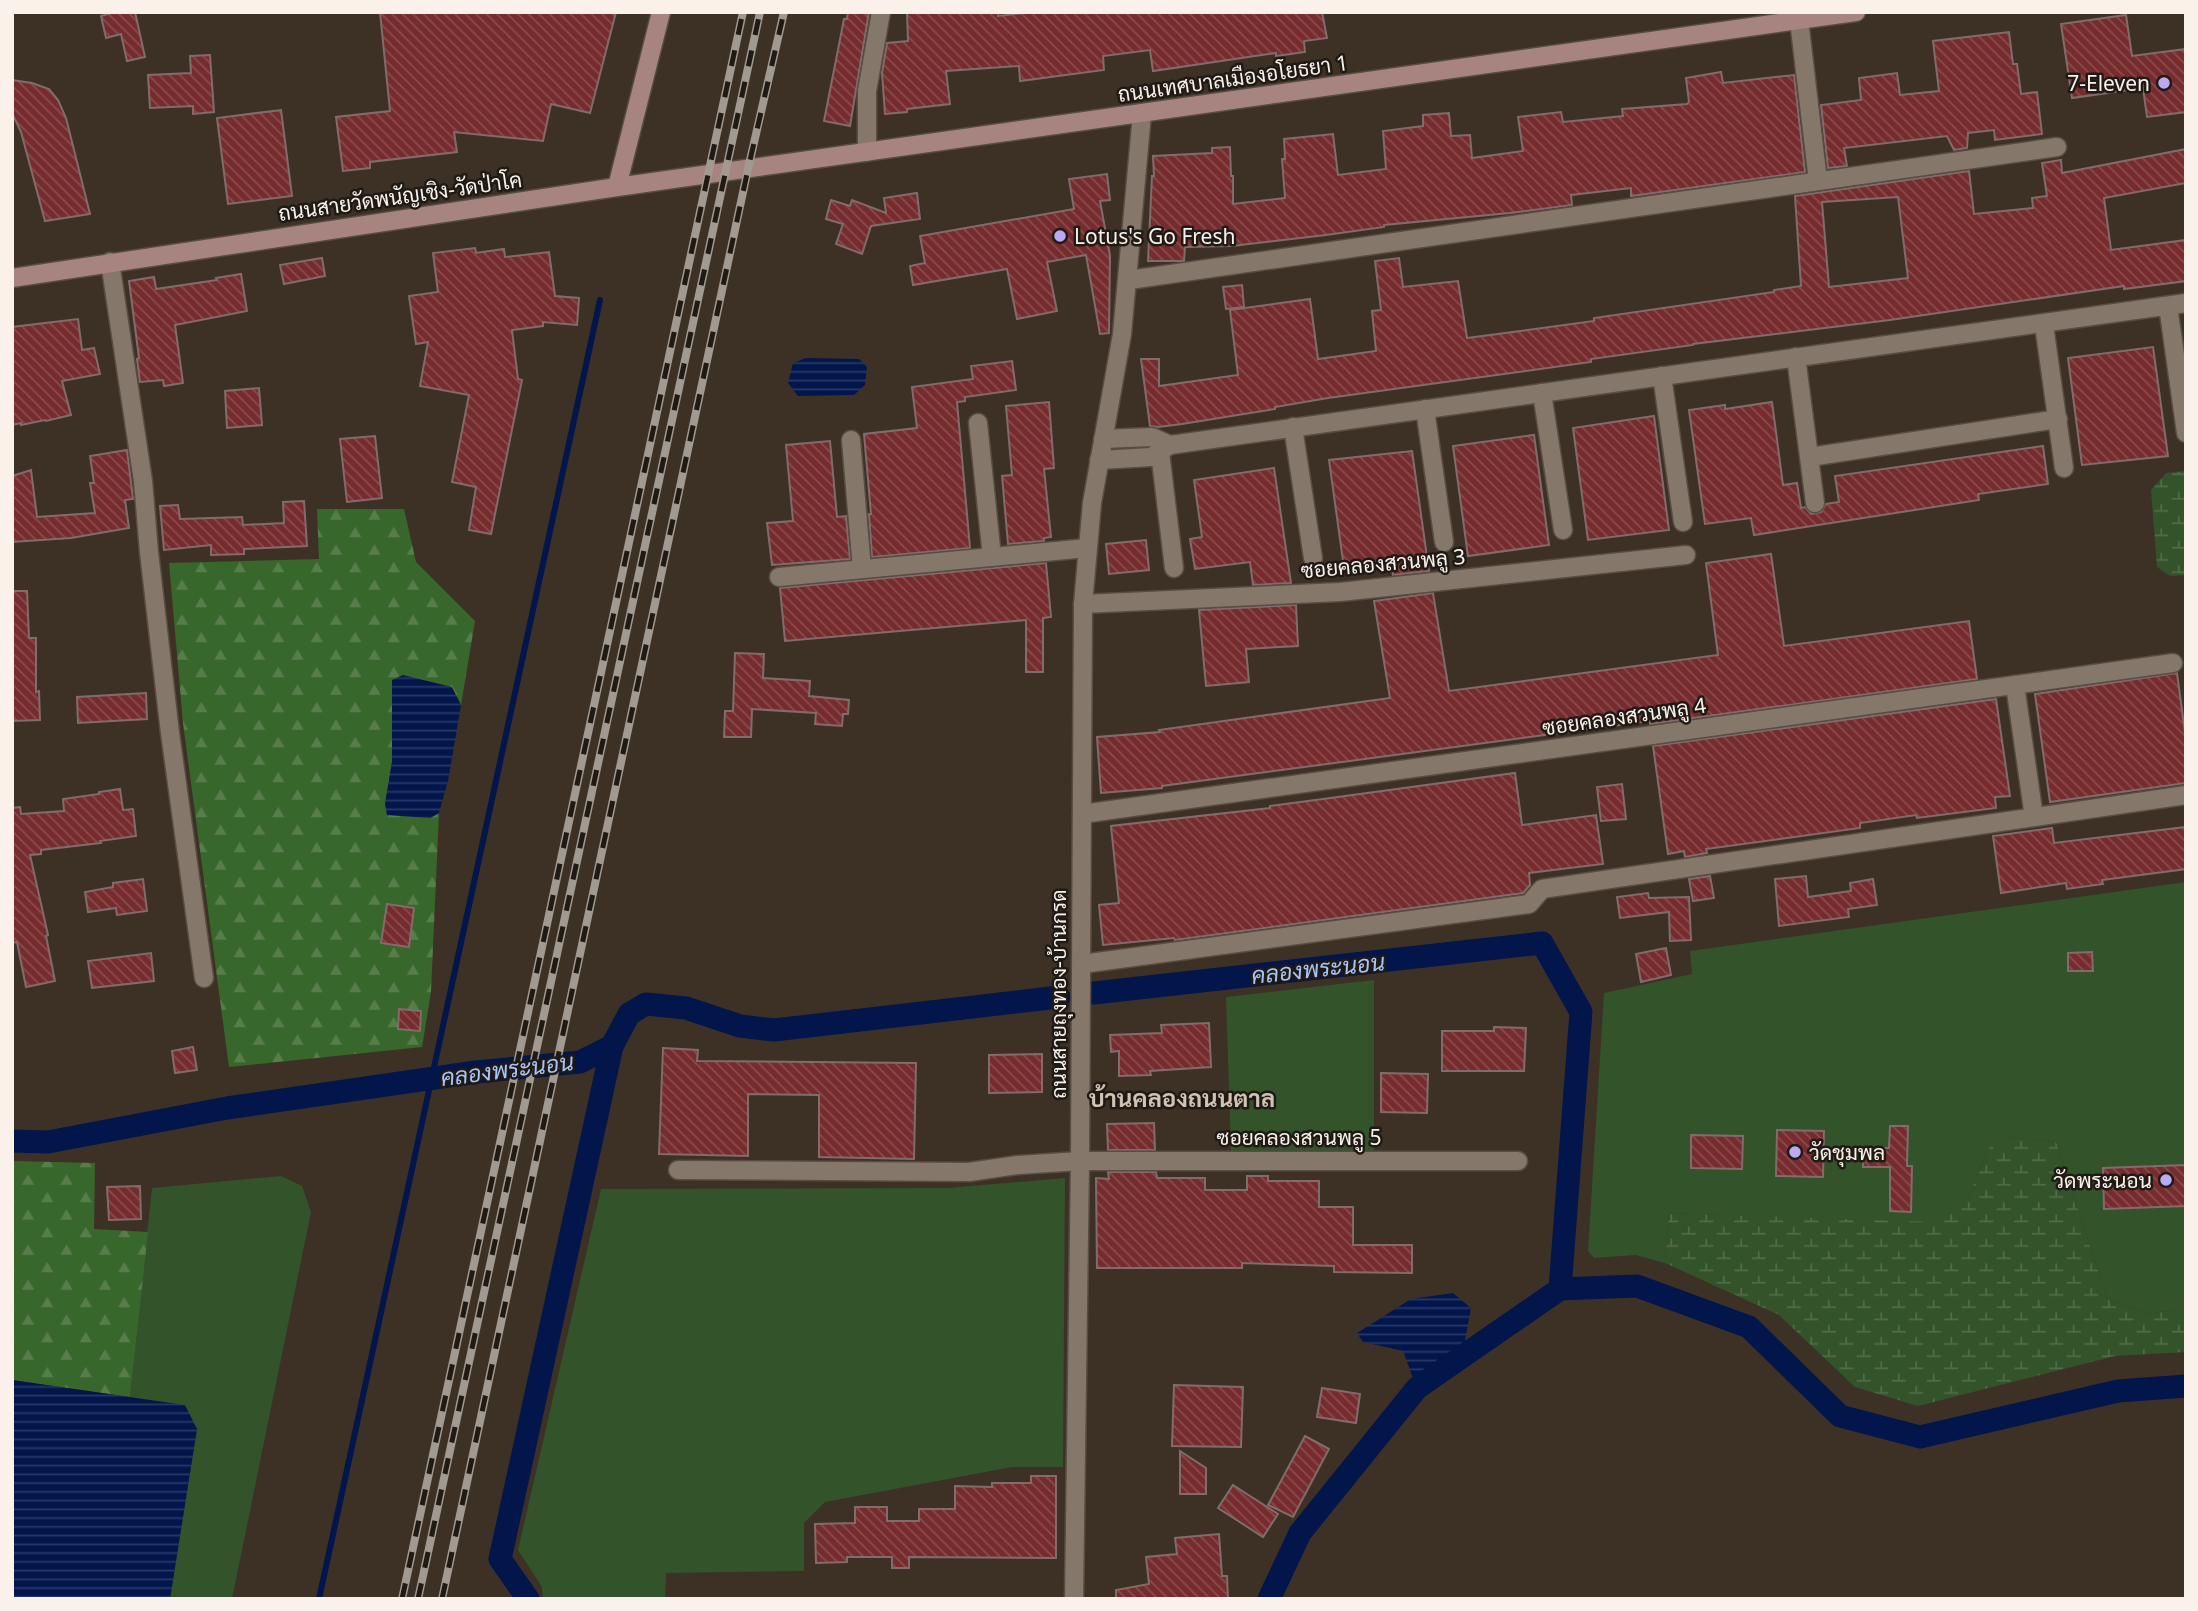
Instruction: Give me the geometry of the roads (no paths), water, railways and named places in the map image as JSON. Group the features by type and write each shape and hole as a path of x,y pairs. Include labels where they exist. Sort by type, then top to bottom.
{"main road":[{"path":"617,187 661,12"},
{"name":"ถนนเทศบาลเมืองอโยธยา 1","path":"617,187 1856,12"},
{"name":"ถนนสายวัดพนัญเชิง-วัดป่าโค","path":"12,278 617,187"}],"street":[{"path":"867,152 867,91 881,12"},
{"path":"1798,20 1818,181"},
{"name":"ถนนสายถุงทอง-บ้านกรด","path":"1074,1599 1082,964 1083,604 1091,503 1122,334 1129,280 1142,114"},
{"path":"1129,280 2057,147"},
{"path":"110,262 143,481 170,733 204,978"},
{"path":"1099,460 1157,448 1425,409 2177,305 2186,433"},
{"path":"2044,325 2064,468"},
{"path":"1796,357 1815,503"},
{"path":"1662,376 1683,522"},
{"path":"1542,393 1563,530"},
{"path":"1425,409 1444,542"},
{"path":"1810,457 2058,419"},
{"path":"978,423 992,557"},
{"path":"1293,428 1313,558"},
{"path":"1103,439 1157,448"},
{"path":"851,440 862,569"},
{"path":"1157,448 1174,568"},
{"path":"779,577 1087,548"},
{"name":"ซอยคลองสวนพลู 3","path":"1083,604 1340,592 1686,555"},
{"name":"ซอยคลองสวนพลู 4","path":"1082,814 2172,663"},
{"path":"2015,685 2034,817"},
{"path":"1082,964 1529,904 1542,889 2186,795"},
{"name":"ซอยคลองสวนพลู 5","path":"678,1170 969,1172 1018,1164 1080,1161 1518,1161"}],"waterway":[{"path":"319,1599 600,300"},
{"name":"คลองพระนอน","path":"1094,993 1542,943 1581,1012 1560,1289"},
{"name":"คลองพระนอน","path":"12,1141 48,1142 227,1108 476,1072 580,1062 612,1046 629,1014 646,1004 686,1008 740,1026 774,1030 1059,997"},
{"path":"528,1599 500,1559 612,1046"},
{"path":"1269,1599 1300,1533 1417,1388 1560,1289 1637,1286 1749,1327 1840,1416 1920,1437 2118,1391 2186,1386"}],"railway":[{"path":"402,1599 743,12"},
{"path":"418,1599 760,12"},
{"path":"442,1599 748,169 784,12"}],"place":[{"name":"7-Eleven","path":"2164,83"},
{"name":"Lotus's Go Fresh","path":"1060,236"},
{"name":"วัดชุมพล","path":"1795,1152"},
{"name":"วัดพระนอน","path":"2166,1180"}],"district":[{"name":"บ้านคลองถนนตาล","path":"1182,1097"}]}
